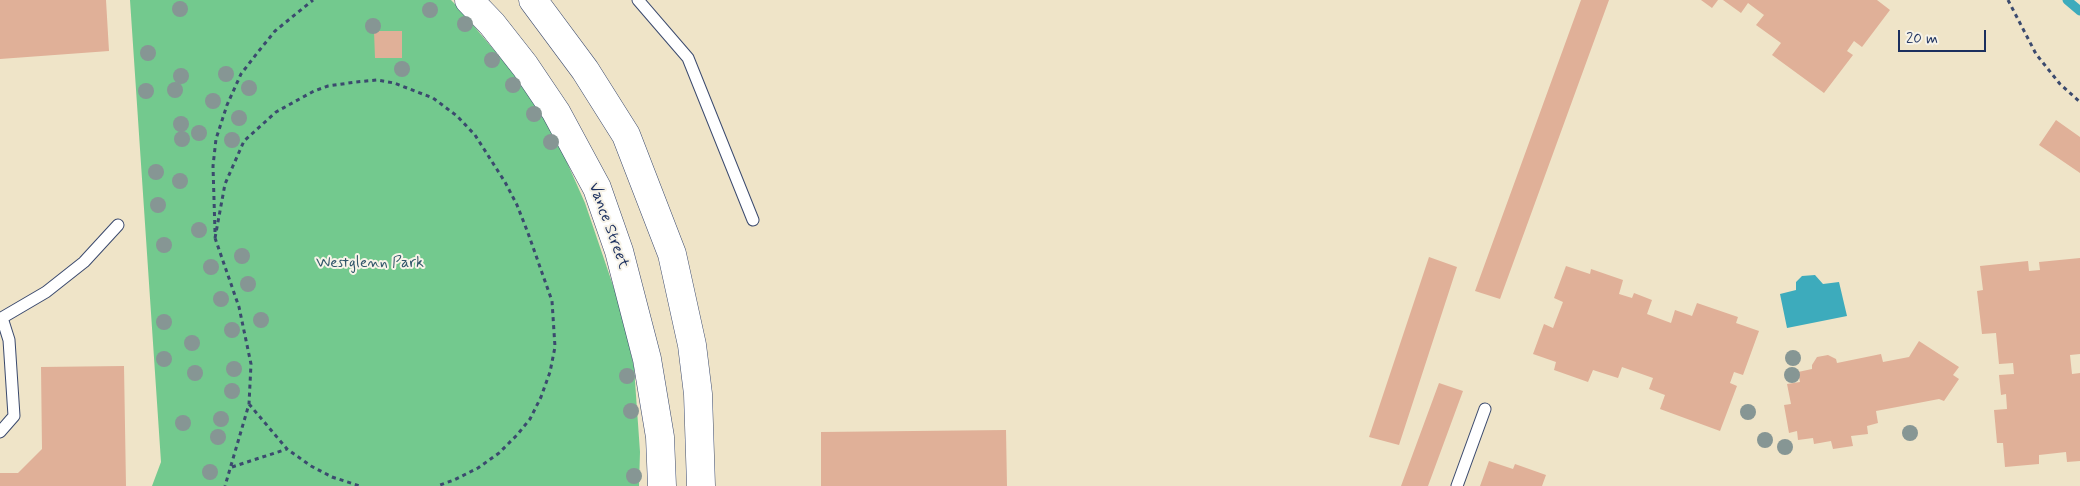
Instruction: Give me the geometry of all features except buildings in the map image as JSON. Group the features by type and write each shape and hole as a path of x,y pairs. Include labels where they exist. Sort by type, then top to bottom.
{"street":[{"name":"Vance Street","path":"469,0 492,24 525,66 556,112 597,188 619,251 647,360 660,437 662,486"},
{"path":"533,0 585,70 626,135 672,254 692,345 698,394 701,486"}],"lane":[{"path":"638,0 688,58 753,220"},
{"path":"0,432 14,416 9,340 1,319 46,292 84,262 118,225"},
{"path":"1457,486 1485,409"}],"path":[{"path":"225,486 249,404 251,364 238,307 215,238 213,166 216,139 227,105 241,74 275,31 313,0"},
{"path":"2008,0 2036,54 2060,84 2080,102"},
{"path":"215,238 225,184 244,141 272,114 314,91 328,86 356,82 377,80 394,83 433,98 457,116 475,135 505,182 528,233 552,301 555,347 550,372 541,397 530,420 517,436 499,453 478,468 437,486"},
{"path":"249,404 287,449 318,470 332,477 360,486"},
{"path":"231,467 287,449"}],"green space":[{"name":"Westglenn Park","path":"130,0 451,0 510,69 554,133 585,203 620,306 634,367 640,452 639,486 152,486 161,462"}],"water":[{"path":"1815,275 1823,284 1839,282 1847,316 1787,328 1780,294 1796,290 1796,282 1802,276"}],"waterway":[{"path":"2067,0 2080,11"}]}
